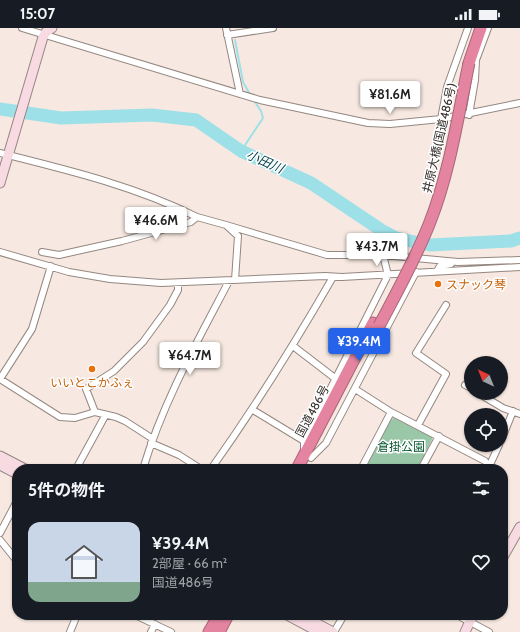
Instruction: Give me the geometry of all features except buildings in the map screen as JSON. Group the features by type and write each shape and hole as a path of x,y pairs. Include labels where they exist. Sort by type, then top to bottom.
{"highway":[{"path":"466,62 475,28"},
{"path":"466,62 481,28"},
{"name":"井原大橋(国道486号)","path":"376,324 424,238 436,206 446,175 466,62"},
{"name":"国道486号","path":"301,464 307,457 376,324"},
{"name":"国道486号","path":"306,464 307,457"},
{"path":"209,632 216,620"},
{"path":"219,632 225,620"}],"street":[{"path":"22,28 44,36 260,100 368,123 390,124 441,119 468,115 520,103"},
{"path":"0,183 6,153 44,36 52,28"},
{"path":"241,94 227,31 272,28"},
{"path":"441,119 447,87 468,28"},
{"path":"468,115 475,80 476,60 488,28"},
{"path":"6,153 79,172 160,200 197,218 226,225 327,255 383,255 458,262 520,260"},
{"path":"42,252 59,255 122,241 191,222 197,218"},
{"path":"145,464 152,441 174,388 232,280 238,236 226,225"},
{"path":"0,252 69,272 110,279 161,283 388,275 416,272 520,267"},
{"path":"383,255 388,275 304,441 307,457 326,444 416,272"},
{"path":"437,271 440,266 458,262"},
{"path":"51,266 32,329 0,379 60,417 75,418 95,412 105,416 116,417 125,421 152,441 193,464"},
{"path":"214,464 252,410 293,346 333,277"},
{"path":"95,412 86,389 114,371 143,342 170,305 178,290 178,282"},
{"path":"418,425 446,374 416,353 446,305"},
{"path":"293,346 336,379"},
{"path":"355,389 391,412 485,461 486,464"},
{"path":"490,400 503,408 520,414"},
{"path":"252,410 304,441"},
{"path":"508,424 513,411"},
{"path":"364,464 391,412"},
{"path":"79,464 105,416"},
{"path":"424,464 439,436"},
{"path":"490,464 496,452"},
{"path":"0,456 15,464"},
{"path":"0,465 12,471"},
{"path":"0,533 12,510"},
{"path":"508,542 520,527"},
{"path":"0,540 12,555"},
{"path":"70,632 75,620"},
{"path":"146,620 171,632"},
{"path":"296,620 319,632"},
{"path":"310,620 333,632 341,620"},
{"path":"464,632 470,620"},
{"path":"474,620 489,632"},
{"path":"151,632 155,624"}],"green space":[{"name":"倉掛公園","path":"395,418 433,437 420,464 366,464 390,419"}],"waterway":[{"path":"235,40 243,82 251,96"},
{"path":"241,151 263,118 261,111 253,99"},
{"name":"小田川","path":"0,109 61,118 152,115 196,120 241,151 311,183 381,230 396,238 430,245 511,241 520,238"}],"place":[{"name":"スナック琴","path":"438,284"},
{"name":"いいとこかふぇ","path":"92,369"}]}
